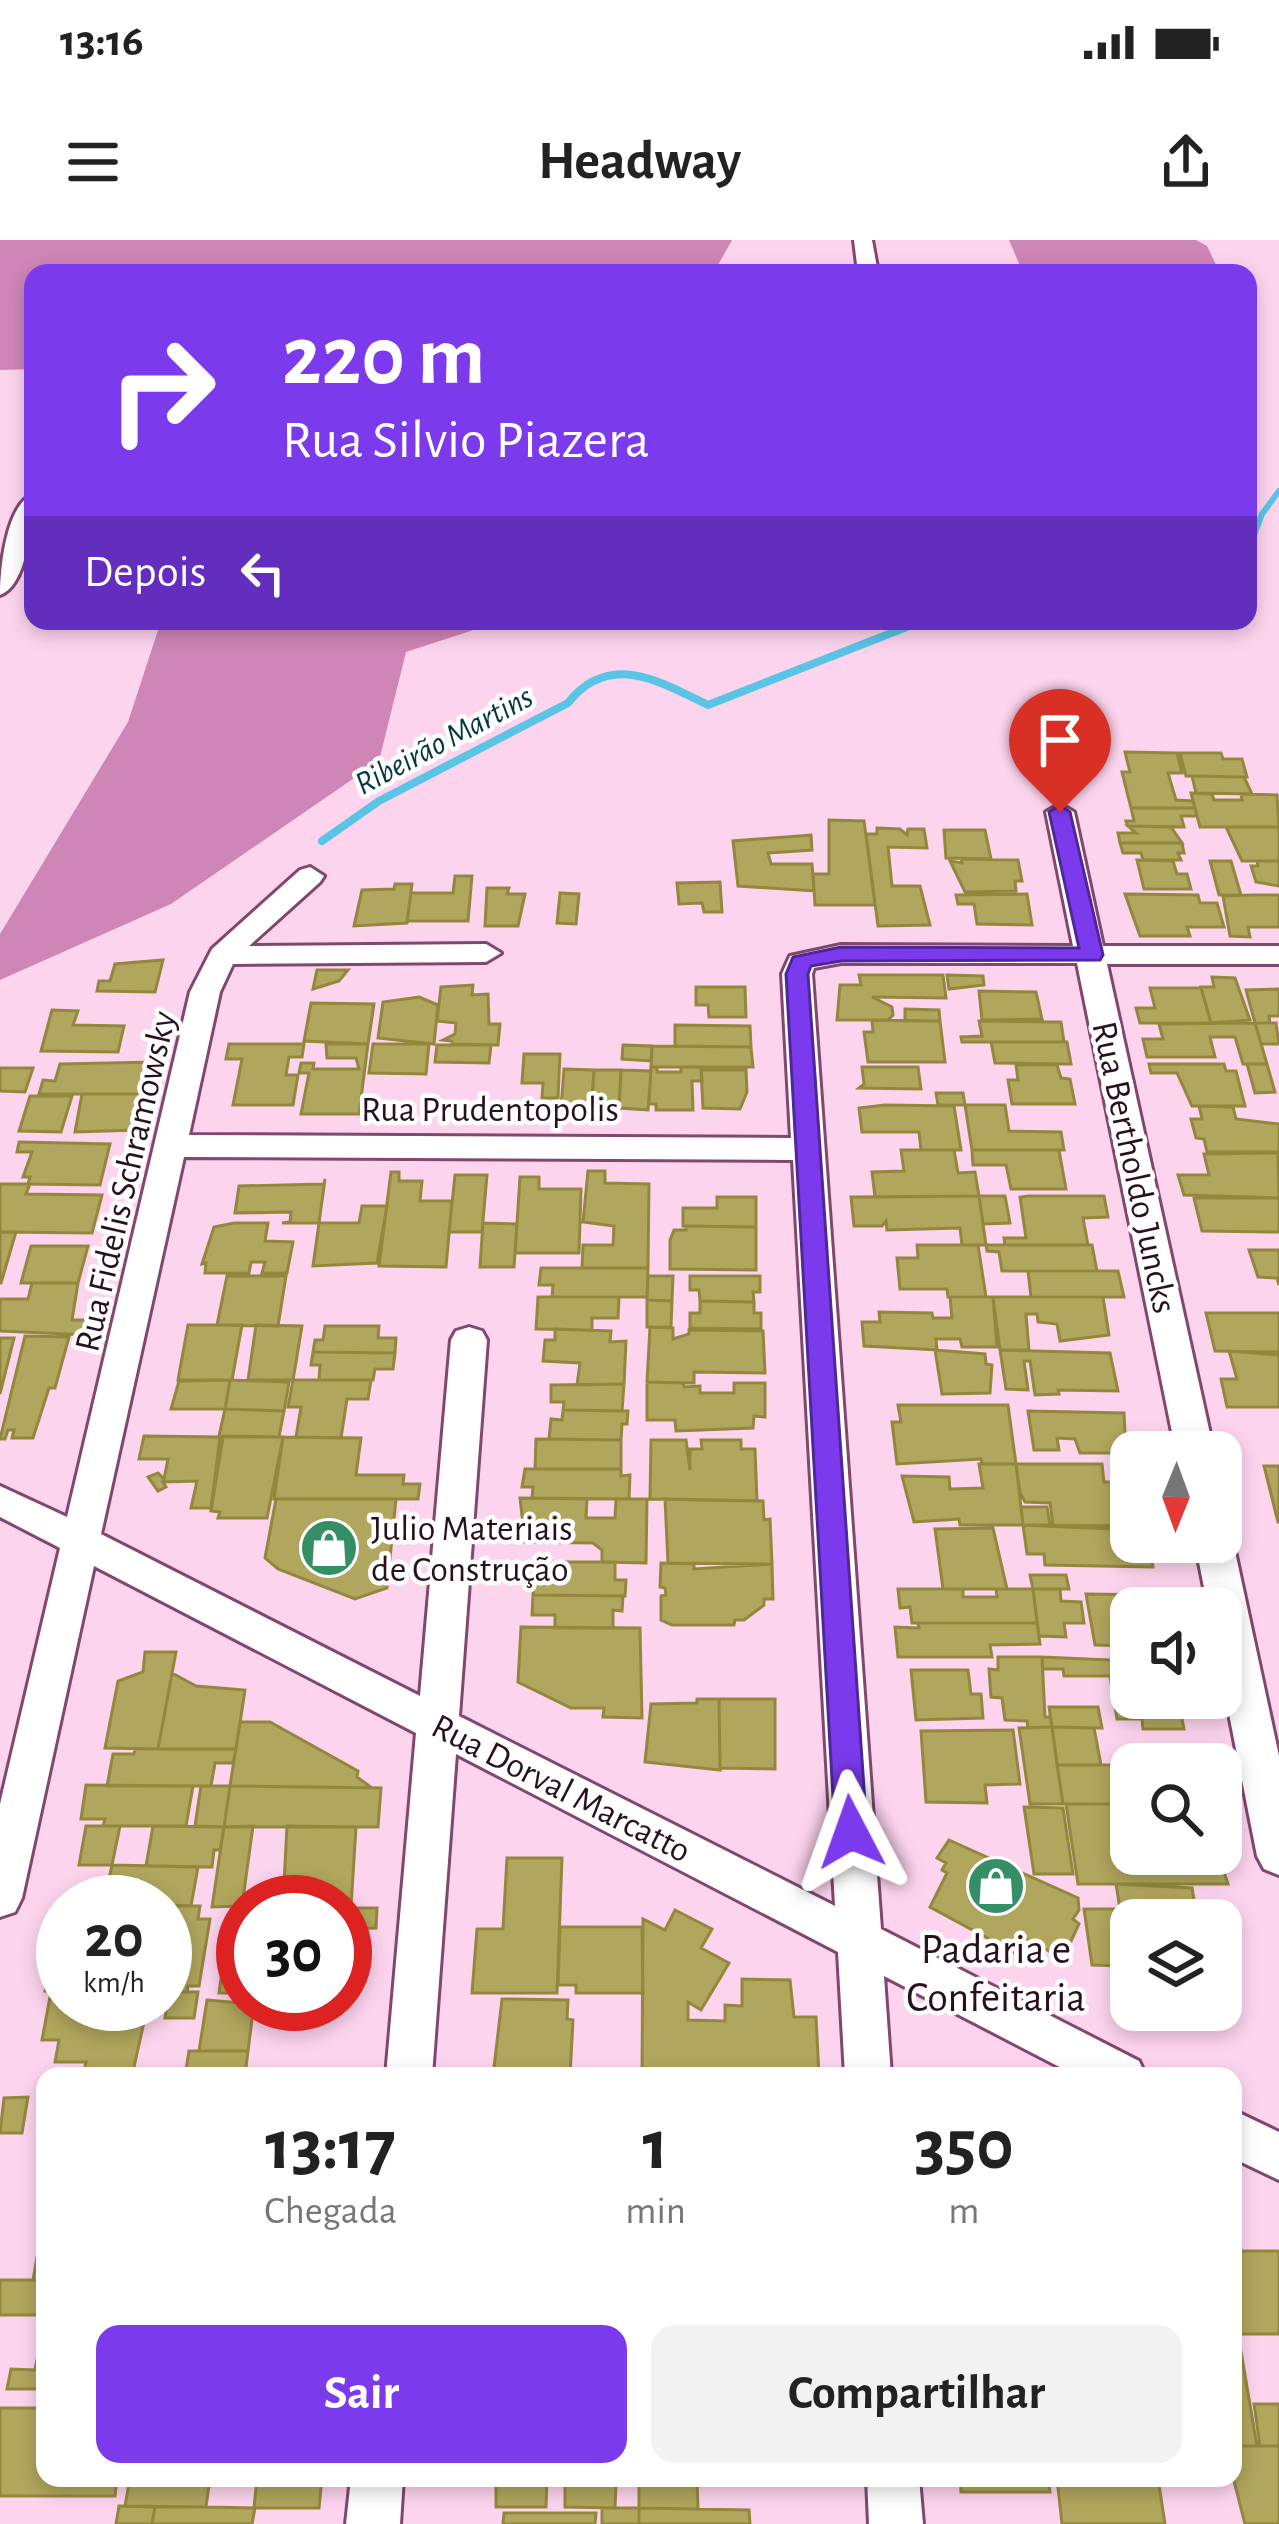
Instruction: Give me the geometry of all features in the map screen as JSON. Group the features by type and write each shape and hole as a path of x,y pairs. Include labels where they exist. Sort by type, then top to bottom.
{"street":[{"path":"0,588 24,525"},
{"name":"Rua Bertholdo Juncks","path":"1060,812 1191,1431"},
{"name":"Rua Fidelis Schramowsky","path":"0,1898 206,992 223,955 310,876"},
{"path":"223,955 486,952"},
{"path":"867,2067 805,1149 797,974 801,962 841,954 1279,956"},
{"name":"Rua Prudentopolis","path":"174,1146 805,1149"},
{"path":"410,2067 469,1340"},
{"name":"Rua Dorval Marcatto","path":"0,1500 1106,2067"},
{"path":"1218,1563 1279,1856"},
{"path":"1242,2138 1279,2157"},
{"path":"373,2524 376,2487"},
{"path":"894,2487 896,2524"}],"shaded area":[{"path":"0,240 732,240 719,264 24,264 24,369 0,370"},
{"path":"1009,240 1196,240 1207,246 1216,264 1019,264"},
{"path":"158,630 473,630 406,652 379,761 171,904 0,980 0,934 128,722"}],"building":[{"path":"1125,752 1177,753 1182,773 1168,773 1176,800 1193,801 1195,808 1131,808 1122,772 1130,772"},
{"path":"1180,753 1221,753 1223,759 1242,759 1247,777 1186,776"},
{"path":"1192,776 1244,777 1252,794 1196,793"},
{"path":"1191,793 1212,794 1214,800 1242,800 1241,794 1277,795 1279,827 1200,827"},
{"path":"1131,808 1195,808 1197,816 1181,816 1184,827 1128,826 1126,821 1134,821"},
{"path":"829,820 864,821 875,905 815,905 813,874 829,874"},
{"path":"1128,826 1171,827 1182,843 1120,843 1118,833 1136,833"},
{"path":"1226,827 1279,827 1279,861 1242,861"},
{"path":"877,828 900,829 907,835 908,829 924,829 927,848 888,847 892,886 920,886 930,925 878,926 866,834 877,834"},
{"path":"944,830 985,830 991,859 946,858"},
{"path":"811,835 812,850 768,853 771,864 812,864 814,891 738,886 733,841"},
{"path":"1120,843 1182,843 1184,853 1178,853 1181,860 1143,860 1141,853 1123,853"},
{"path":"961,859 1018,860 1022,881 1015,881 1016,891 965,892 950,861 962,863"},
{"path":"1137,860 1173,861 1177,874 1187,874 1191,889 1144,889"},
{"path":"1210,861 1231,861 1241,895 1219,895"},
{"path":"1257,861 1279,861 1279,886 1256,882 1251,866 1258,866"},
{"path":"455,876 472,876 468,921 407,921 411,893 453,893"},
{"path":"720,882 722,912 704,912 702,903 679,904 677,883"},
{"path":"395,884 412,884 407,923 354,926 362,890 394,889"},
{"path":"487,888 525,894 518,926 485,926"},
{"path":"560,893 579,894 576,924 557,923"},
{"path":"1027,894 1032,925 977,924 974,904 958,904 956,895"},
{"path":"1125,894 1198,895 1200,903 1217,903 1224,927 1187,927 1190,936 1140,936"},
{"path":"1279,895 1279,927 1248,927 1250,937 1230,936 1223,896"},
{"path":"163,960 155,992 97,991 99,981 110,981 115,964"},
{"path":"317,970 348,970 339,981 313,989"},
{"path":"859,975 943,975 946,998 872,997 892,1007 888,1020 837,1020 840,985 861,985"},
{"path":"947,975 983,976 984,985 949,989"},
{"path":"1212,977 1235,978 1250,1020 1211,1023 1201,987 1214,987"},
{"path":"473,985 472,995 488,994 489,1024 500,1024 498,1045 443,1040 455,1034 456,1023 437,1021 441,987"},
{"path":"696,987 745,987 746,1017 709,1017 708,1005 696,1005"},
{"path":"1150,988 1201,988 1211,1023 1140,1023 1136,1008 1155,1008"},
{"path":"1279,989 1279,1016 1269,1016 1270,1023 1255,1023 1246,990"},
{"path":"979,991 1036,992 1042,1019 982,1020"},
{"path":"419,997 438,1005 434,1044 378,1038 383,1002"},
{"path":"311,1003 374,1004 368,1044 304,1041"},
{"path":"905,1009 939,1010 940,1021 905,1021"},
{"path":"52,1010 78,1011 73,1025 124,1026 118,1052 41,1051"},
{"path":"872,1020 940,1021 945,1062 868,1062 864,1032 873,1032"},
{"path":"979,1021 1061,1022 1064,1042 962,1042 961,1037 982,1036"},
{"path":"1255,1023 1267,1064 1243,1064 1235,1037 1210,1037 1215,1057 1147,1057 1143,1039 1163,1039 1159,1024"},
{"path":"1255,1023 1276,1023 1279,1044 1261,1044"},
{"path":"675,1025 750,1026 751,1047 675,1046"},
{"path":"991,1042 1067,1042 1071,1064 995,1063"},
{"path":"229,1044 304,1044 302,1057 289,1057 286,1075 298,1075 293,1105 233,1105 242,1059 226,1059"},
{"path":"326,1044 368,1044 359,1114 301,1114 309,1073 299,1073 301,1063 314,1063 313,1069 359,1069 356,1058 327,1058"},
{"path":"373,1044 429,1044 426,1074 369,1073"},
{"path":"437,1045 491,1045 489,1063 435,1062"},
{"path":"623,1045 652,1046 651,1061 622,1059"},
{"path":"652,1046 751,1047 753,1067 651,1067"},
{"path":"524,1054 560,1054 558,1098 542,1098 543,1083 522,1083"},
{"path":"156,1062 148,1094 39,1094 43,1080 55,1081 60,1064"},
{"path":"1149,1064 1224,1064 1226,1071 1236,1071 1245,1106 1192,1106 1177,1073 1151,1073"},
{"path":"1247,1064 1267,1064 1275,1092 1255,1093"},
{"path":"1016,1065 1057,1065 1061,1078 1070,1079 1075,1104 1012,1104 1008,1080 1018,1080"},
{"path":"651,1067 657,1067 657,1072 681,1072 681,1067 701,1067 702,1081 692,1081 693,1110 656,1110 656,1104 649,1104"},
{"path":"862,1067 918,1067 921,1089 859,1088 864,1084"},
{"path":"0,1068 33,1068 25,1092 0,1091"},
{"path":"564,1069 594,1070 591,1109 561,1108"},
{"path":"594,1070 621,1070 619,1109 592,1107"},
{"path":"621,1070 651,1071 648,1110 619,1108"},
{"path":"701,1070 746,1070 747,1092 740,1109 703,1108"},
{"path":"936,1093 963,1093 965,1105 938,1105"},
{"path":"82,1094 148,1094 139,1130 75,1132"},
{"path":"30,1096 72,1096 61,1132 19,1131"},
{"path":"965,1105 1005,1105 1009,1131 1061,1132 1064,1150 972,1150"},
{"path":"954,1106 961,1150 921,1150 919,1132 862,1132 859,1108"},
{"path":"1199,1106 1233,1107 1236,1119 1279,1124 1279,1152 1207,1152 1204,1139 1196,1138 1191,1119 1202,1119"},
{"path":"19,1142 110,1144 100,1185 28,1184 30,1177 23,1177 32,1152 17,1152"},
{"path":"901,1150 954,1150 958,1173 975,1172 979,1196 875,1197 872,1172 904,1171"},
{"path":"972,1150 1059,1150 1066,1189 1011,1189 1006,1165 973,1165"},
{"path":"1278,1153 1279,1198 1184,1195 1178,1175 1209,1175 1204,1154"},
{"path":"588,1171 605,1171 605,1183 649,1184 648,1268 582,1268 583,1245 613,1245 614,1226 583,1222"},
{"path":"391,1172 399,1172 399,1181 422,1181 420,1201 452,1201 446,1267 379,1266"},
{"path":"455,1175 487,1175 482,1232 449,1232"},
{"path":"520,1177 539,1177 539,1189 581,1189 579,1253 515,1253"},
{"path":"325,1179 319,1223 282,1223 290,1222 291,1212 235,1213 239,1186 324,1184"},
{"path":"0,1184 30,1184 26,1194 102,1195 92,1233 0,1232"},
{"path":"979,1196 1005,1196 1010,1223 983,1224"},
{"path":"979,1196 986,1245 962,1245 960,1228 887,1230 886,1221 882,1226 854,1226 851,1197"},
{"path":"1104,1196 1108,1217 1083,1218 1088,1245 1005,1245 1004,1238 1026,1238 1020,1197"},
{"path":"717,1197 756,1197 756,1227 683,1226 683,1208 717,1208"},
{"path":"1194,1198 1279,1198 1279,1232 1202,1231"},
{"path":"362,1206 387,1206 377,1263 313,1266 319,1223 359,1223"},
{"path":"268,1223 265,1241 293,1242 287,1273 262,1273 265,1262 251,1262 249,1273 205,1273 206,1263 202,1264 214,1227"},
{"path":"483,1223 517,1224 514,1267 480,1267"},
{"path":"686,1226 756,1227 756,1270 670,1269 670,1240 674,1230 686,1230"},
{"path":"0,1232 16,1232 1,1283 0,1283"},
{"path":"917,1245 978,1245 986,1297 948,1297 947,1289 900,1289 897,1258 918,1258"},
{"path":"986,1245 1092,1245 1097,1271 1002,1271 999,1252 987,1251"},
{"path":"31,1246 88,1246 78,1283 21,1283"},
{"path":"1249,1250 1279,1250 1279,1285 1277,1278 1258,1277"},
{"path":"541,1268 648,1268 647,1297 552,1297 553,1285 539,1285"},
{"path":"1028,1271 1118,1271 1124,1297 1031,1297"},
{"path":"227,1276 286,1276 278,1326 217,1325"},
{"path":"648,1276 673,1276 672,1301 647,1300"},
{"path":"690,1276 760,1276 760,1292 753,1292 754,1302 700,1301 699,1290 690,1290"},
{"path":"32,1283 78,1283 72,1320 91,1320 87,1335 0,1331 0,1299 28,1299"},
{"path":"538,1297 619,1297 618,1318 592,1318 592,1330 536,1329"},
{"path":"950,1297 993,1297 997,1347 962,1347 960,1339 936,1339 937,1350 864,1346 862,1322 880,1322 879,1312 952,1318"},
{"path":"993,1297 1103,1297 1109,1335 1060,1341 1057,1324 1038,1322 1037,1314 1026,1314 1029,1350 1000,1350"},
{"path":"647,1300 672,1301 671,1327 647,1327"},
{"path":"700,1301 754,1302 754,1313 761,1313 761,1329 690,1328 690,1313 700,1313"},
{"path":"1206,1313 1279,1313 1279,1352 1215,1351"},
{"path":"188,1325 242,1325 232,1380 178,1380"},
{"path":"256,1325 302,1326 293,1380 248,1380"},
{"path":"325,1326 379,1326 378,1338 396,1338 395,1353 313,1352 315,1340 323,1340"},
{"path":"650,1327 673,1328 673,1339 689,1330 763,1331 765,1373 694,1372 694,1383 647,1382"},
{"path":"555,1329 611,1331 610,1342 626,1341 624,1384 577,1385 580,1363 543,1361 545,1340 555,1340"},
{"path":"25,1336 69,1337 55,1388 49,1388 33,1438 12,1438 14,1430 8,1430 5,1439 0,1439"},
{"path":"0,1338 14,1338 0,1394"},
{"path":"935,1350 985,1354 986,1364 992,1365 990,1393 942,1394"},
{"path":"1000,1350 1110,1353 1118,1391 1058,1390 1059,1394 1035,1395 1030,1361 1024,1361 1028,1390 1006,1389"},
{"path":"1229,1351 1279,1355 1279,1407 1227,1407 1221,1379 1237,1379"},
{"path":"313,1352 395,1353 393,1369 375,1369 373,1380 319,1380 320,1365 311,1365"},
{"path":"230,1380 225,1409 171,1409 179,1381"},
{"path":"230,1380 289,1382 284,1411 225,1409"},
{"path":"293,1380 371,1380 368,1399 347,1399 341,1438 296,1437 301,1407 288,1407"},
{"path":"647,1382 700,1386 700,1393 734,1393 734,1383 765,1383 765,1417 754,1416 753,1428 676,1431 675,1420 647,1420"},
{"path":"624,1384 622,1411 563,1410 564,1402 551,1402 551,1385"},
{"path":"898,1405 1008,1405 1016,1464 982,1464 981,1459 897,1464 892,1422 901,1422"},
{"path":"225,1409 284,1411 279,1437 219,1436"},
{"path":"563,1410 628,1411 627,1424 622,1424 621,1440 549,1439 551,1419 562,1420"},
{"path":"1028,1411 1124,1413 1125,1431 1110,1431 1110,1453 1080,1453 1075,1439 1057,1438 1059,1450 1034,1450"},
{"path":"144,1436 220,1437 211,1508 191,1508 197,1481 163,1482 166,1487 158,1491 148,1477 158,1473 164,1479 168,1459 139,1459"},
{"path":"223,1437 283,1437 267,1518 218,1518 220,1512 211,1511"},
{"path":"283,1437 361,1438 356,1475 404,1475 403,1484 420,1484 418,1499 274,1499"},
{"path":"536,1439 621,1440 621,1469 535,1469"},
{"path":"651,1440 686,1440 690,1470 690,1449 702,1449 701,1440 741,1440 741,1449 755,1449 757,1501 650,1499"},
{"path":"979,1464 1016,1464 1023,1525 960,1525 959,1519 914,1522 902,1476 949,1477 950,1489 983,1488"},
{"path":"1016,1464 1102,1464 1104,1482 1110,1482 1110,1526 1053,1525 1050,1503 1025,1502"},
{"path":"1264,1466 1279,1466 1279,1522 1278,1522"},
{"path":"525,1469 621,1469 621,1476 630,1475 629,1499 532,1498 533,1487 522,1487"},
{"path":"520,1498 587,1499 586,1518 615,1518 616,1499 647,1499 646,1563 602,1562 602,1550 593,1543 525,1542"},
{"name":"Julio Materiais de Construção","path":"276,1499 396,1499 387,1588 355,1599 278,1569 265,1558"},
{"path":"665,1499 763,1501 764,1520 770,1519 772,1564 668,1563"},
{"path":"1021,1507 1047,1507 1050,1525 1023,1525"},
{"path":"1023,1525 1110,1529 1110,1563 1152,1563 1153,1567 1045,1565 1044,1554 1027,1554"},
{"path":"993,1528 1007,1589 943,1589 935,1529"},
{"path":"557,1562 615,1562 615,1580 626,1580 625,1596 533,1595 534,1577 557,1577"},
{"path":"661,1563 694,1564 694,1569 772,1564 773,1599 764,1599 764,1605 744,1620 735,1620 734,1625 672,1625 661,1620 661,1596 666,1595 660,1587"},
{"path":"1030,1575 1066,1575 1069,1589 1033,1589"},
{"path":"898,1589 963,1589 963,1597 997,1597 996,1589 1033,1589 1037,1623 912,1623 910,1607 900,1608"},
{"path":"1033,1589 1060,1589 1061,1601 1081,1602 1084,1623 1064,1623 1066,1637 1039,1636"},
{"path":"1086,1594 1110,1594 1110,1645 1095,1645"},
{"path":"533,1595 623,1596 622,1611 613,1610 613,1628 555,1628 555,1615 532,1615"},
{"path":"918,1623 1037,1623 1040,1644 990,1645 992,1657 898,1657 895,1627 919,1628"},
{"path":"521,1627 640,1628 642,1718 603,1717 604,1708 571,1708 518,1682"},
{"path":"145,1652 176,1652 158,1749 105,1748 118,1681 143,1672"},
{"path":"998,1657 1042,1657 1045,1717 1050,1717 1052,1727 1028,1728 1027,1721 1005,1720 1002,1698 991,1697 989,1669 998,1670"},
{"path":"1042,1657 1110,1660 1110,1676 1064,1676 1063,1669 1043,1669"},
{"path":"911,1670 968,1670 971,1694 981,1694 983,1718 916,1720"},
{"path":"172,1673 196,1686 245,1690 236,1749 158,1749"},
{"path":"697,1699 719,1699 720,1770 645,1762 651,1704 697,1703"},
{"path":"719,1699 775,1699 775,1769 720,1768"},
{"path":"1049,1707 1098,1707 1102,1728 1052,1727"},
{"path":"1142,1719 1182,1719 1184,1729 1143,1729"},
{"path":"240,1722 270,1722 358,1771 357,1777 372,1788 230,1786"},
{"path":"1052,1727 1063,1804 1030,1804 1019,1728"},
{"path":"1052,1727 1094,1728 1101,1765 1057,1765"},
{"path":"1013,1730 1020,1784 985,1785 987,1803 926,1802 921,1731"},
{"path":"135,1749 236,1749 233,1763 215,1763 211,1786 107,1786 113,1754 134,1754"},
{"path":"1057,1765 1110,1765 1110,1804 1063,1804"},
{"path":"86,1785 193,1786 186,1826 103,1826 105,1819 81,1819"},
{"path":"201,1786 230,1786 224,1827 195,1826"},
{"path":"230,1786 381,1788 378,1827 224,1827"},
{"path":"1066,1804 1110,1804 1110,1875 1225,1875 1228,1884 1078,1884"},
{"path":"1024,1807 1063,1808 1073,1874 1034,1874"},
{"path":"86,1826 120,1826 112,1865 79,1865"},
{"path":"153,1826 224,1827 212,1867 146,1866"},
{"path":"253,1826 246,1875 217,1875 224,1827"},
{"path":"287,1826 356,1827 353,1875 284,1875"},
{"name":"Padaria e Confeitaria","path":"949,1840 1078,1898 1079,1910 1073,1919 1079,1924 1067,1950 1059,1946 1055,1954 1020,1936 1013,1952 930,1907 947,1873 942,1870 946,1863 937,1858"},
{"path":"507,1858 562,1858 557,1993 472,1993 477,1929 503,1929"},
{"path":"112,1865 198,1867 192,1900 192,1875 110,1875"},
{"path":"1116,1884 1192,1888 1194,1899 1118,1899"},
{"path":"192,1906 200,1906 198,1919 210,1919 199,1986 192,1986"},
{"path":"372,1908 377,1908 376,1928 372,1928"},
{"path":"1084,1909 1110,1909 1110,1966 1092,1965"},
{"path":"675,1910 712,1929 701,1948 729,1963 701,2010 688,2002 688,2020 725,2021 725,2005 742,2006 742,1979 790,1980 794,2017 816,2017 819,2067 642,2067 643,1919 665,1930"},
{"path":"560,1927 642,1927 643,1993 576,1993 576,1985 558,1985"},
{"path":"192,1992 198,1992 194,2018"},
{"path":"502,1999 568,2000 567,2019 573,2020 570,2067 494,2067"},
{"path":"207,2000 216,2001 216,2031 251,2031 248,2051 199,2051"},
{"path":"44,2031 142,2031 134,2067 55,2062 59,2040 42,2040"},
{"path":"189,2051 248,2051 246,2067 186,2067"},
{"path":"28,2097 22,2133 0,2133 4,2098"},
{"path":"1242,2251 1279,2251 1279,2334 1242,2334"},
{"path":"0,2280 36,2280 36,2315 0,2315"},
{"path":"1242,2358 1257,2446 1242,2446"},
{"path":"36,2365 36,2389 7,2389 11,2369 35,2370"},
{"path":"1254,2404 1279,2404 1279,2446 1260,2446"},
{"path":"0,2408 36,2408 36,2487 116,2487 115,2496 0,2496"},
{"path":"1242,2446 1279,2446 1279,2524 1245,2524 1236,2487 1242,2487"},
{"path":"128,2487 209,2487 206,2507 125,2506"},
{"path":"256,2487 321,2487 319,2508 254,2508"},
{"path":"496,2487 547,2487 546,2507 496,2507"},
{"path":"565,2487 616,2487 615,2508 565,2507"},
{"path":"639,2487 697,2487 698,2509 639,2508"},
{"path":"961,2487 1049,2487 1050,2492 961,2492"},
{"path":"1058,2487 1159,2487 1165,2524 1062,2524"},
{"path":"119,2506 155,2507 152,2524 116,2524"},
{"path":"155,2507 255,2508 252,2524 152,2524"},
{"path":"602,2508 639,2508 639,2524 602,2524"},
{"path":"639,2508 749,2510 750,2524 639,2524"},
{"path":"504,2513 596,2513 595,2524 503,2524"}],"waterway":[{"name":"Ribeirão Martins","path":"1257,527 1279,491"},
{"name":"Ribeirão Martins","path":"322,841 379,801 568,703 600,678 617,674 653,680 708,705 899,630"}],"place":[{"name":"Julio Materiais de Construção","path":"329,1548"},
{"name":"Padaria e Confeitaria","path":"996,1886"}],"route":[{"path":"851,1832 797,974 801,962 841,954 1092,955 1060,812"}]}
